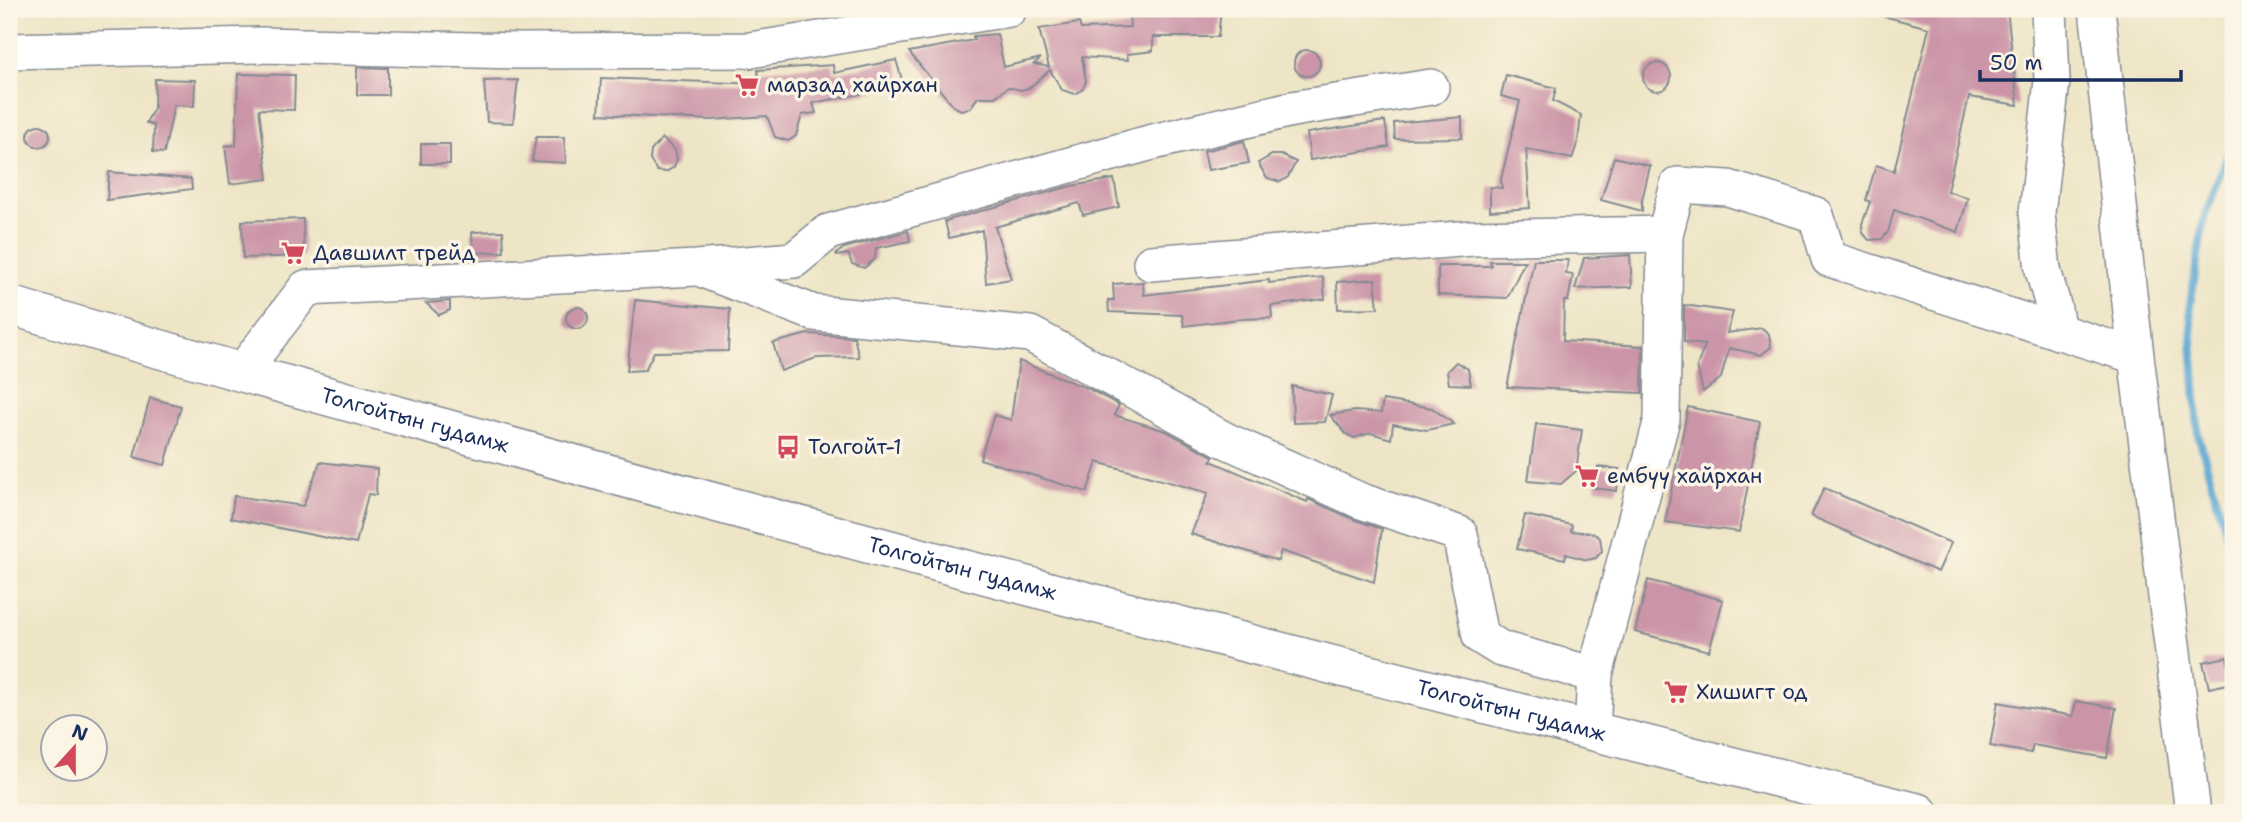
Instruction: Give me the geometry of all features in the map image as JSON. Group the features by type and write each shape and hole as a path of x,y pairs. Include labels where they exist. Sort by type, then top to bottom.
{"main road":[{"name":"Толгойтын гудамж","path":"11,312 727,507 1592,732 1919,813"}],"street":[{"path":"9,51 260,45 520,51 750,50 1009,9"},
{"path":"2049,9 2052,81 2037,213 2043,270 2058,332"},
{"path":"2097,9 2136,356 2193,813"},
{"path":"242,373 306,288 696,268 794,260 828,232 1149,143 1292,109 1431,87"},
{"path":"1592,732 1595,675 1662,419 1665,234 1678,185 1728,188 1816,215 1829,259 2136,356"},
{"path":"1151,263 1473,238 1665,234"},
{"path":"696,268 814,313 1030,334 1225,440 1361,501 1460,534 1480,636 1501,649 1595,675"}],"building":[{"path":"1172,9 1221,9 1218,37 1153,37 1153,51 1127,54 1128,60 1082,57 1086,81 1083,89 1075,94 1062,90 1050,70 1029,88 1021,90 1008,87 995,97 978,97 970,108 961,110 953,106 909,52 974,40 973,36 997,34 1004,67 1041,58 1034,64 1049,67 1039,29 1079,23 1081,29 1130,27 1129,14"},
{"path":"1884,9 2007,9 2018,105 1969,97 1947,191 1968,198 1958,232 1894,210 1888,232 1882,239 1869,240 1863,233 1862,224 1870,202 1866,200 1876,165 1894,171 1929,28 1883,16"},
{"path":"1307,50 1316,54 1320,63 1316,72 1307,76 1298,72 1294,63 1298,54"},
{"path":"896,60 904,86 813,103 816,113 802,115 796,136 788,141 775,137 767,116 711,120 599,114 601,78 759,84 758,70 833,65 834,73"},
{"path":"1657,63 1667,67 1671,77 1667,87 1657,91 1647,87 1643,77 1647,67"},
{"path":"357,67 388,68 388,95 357,95"},
{"path":"238,74 295,75 294,110 259,109 268,179 230,184 225,146 236,145"},
{"path":"1506,75 1556,88 1553,101 1581,115 1578,141 1572,159 1526,149 1530,208 1490,211 1490,187 1502,188 1501,179 1520,101 1501,96"},
{"path":"155,79 195,80 194,106 174,105 164,153 153,152 154,126 146,123 154,108"},
{"path":"518,80 513,123 487,122 484,81"},
{"path":"1462,117 1462,138 1395,139 1394,123"},
{"path":"1385,121 1389,147 1310,160 1307,133"},
{"path":"39,125 47,128 50,136 47,144 39,147 31,144 28,136 31,128"},
{"path":"536,137 564,137 566,163 532,161"},
{"path":"662,138 675,150 677,159 674,167 666,172 657,171 650,160 651,151"},
{"path":"1244,141 1249,163 1208,170 1204,151"},
{"path":"421,144 450,144 450,164 421,164"},
{"path":"1272,155 1281,155 1296,162 1288,177 1280,182 1267,178 1258,163"},
{"path":"1614,157 1650,166 1642,211 1601,200"},
{"path":"109,172 191,179 192,189 107,200"},
{"path":"1114,179 1119,207 1083,215 1079,203 995,227 1011,279 986,283 982,230 949,238 945,221 1071,186"},
{"path":"303,219 304,256 243,258 242,221"},
{"path":"503,231 504,252 473,253 472,232"},
{"path":"908,231 910,241 876,248 875,259 864,268 852,264 848,254 836,254 844,248"},
{"path":"1630,255 1632,287 1575,289 1584,258"},
{"path":"1534,260 1568,260 1566,274 1573,275 1568,301 1564,301 1563,341 1643,346 1642,393 1507,387"},
{"path":"1490,261 1525,261 1507,298 1438,295 1438,266 1491,266"},
{"path":"1323,277 1325,299 1271,306 1272,318 1184,326 1182,315 1109,312 1108,300 1114,300 1113,284 1143,282 1144,295 1269,280 1269,283"},
{"path":"1375,279 1378,308 1338,309 1337,282"},
{"path":"635,300 730,309 728,351 654,352 645,370 627,371"},
{"path":"450,301 450,310 439,315 426,303"},
{"path":"1684,305 1733,312 1727,333 1762,328 1769,334 1771,347 1761,355 1729,348 1721,378 1703,392 1697,366 1705,345 1684,342"},
{"path":"577,307 585,310 588,318 585,326 577,329 569,326 566,318 569,310"},
{"path":"808,334 854,337 859,357 816,358 781,371 773,343"},
{"path":"1019,361 1089,389 1119,405 1114,415 1166,431 1213,456 1211,461 1307,502 1308,499 1382,529 1374,582 1281,551 1278,561 1191,534 1208,493 1097,462 1087,492 980,459 994,415 1011,420"},
{"path":"1456,362 1468,369 1471,385 1449,384 1447,371"},
{"path":"1292,386 1332,395 1325,422 1293,423"},
{"path":"150,398 181,406 165,465 134,457"},
{"path":"1383,400 1432,408 1454,424 1427,430 1393,424 1391,439 1371,433 1354,438 1346,434 1330,415 1355,411 1381,413"},
{"path":"1688,407 1760,422 1739,532 1665,522"},
{"path":"1536,424 1582,430 1576,471 1561,484 1528,481"},
{"path":"320,462 377,469 376,495 368,494 356,544 231,518 234,496 303,506"},
{"path":"1598,467 1619,469 1617,491 1595,488"},
{"path":"1824,488 1951,543 1938,572 1811,516"},
{"path":"1525,515 1572,525 1571,531 1593,533 1600,538 1602,551 1596,558 1587,560 1566,554 1565,559 1517,549"},
{"path":"1648,580 1723,600 1709,651 1635,632"},
{"path":"2227,657 2232,683 2209,688 2203,662"},
{"path":"2076,701 2116,708 2107,758 2033,745 2031,753 1990,746 1998,702 2073,716"}],"waterway":[{"path":"2233,141 2204,218 2190,306 2198,434 2233,556"}],"place":[{"name":"марзад хайрхан","path":"747,85"},
{"name":"Давшилт трейд","path":"293,253"},
{"name":"Толгойт-1","path":"788,447"},
{"name":"ембүү хайрхан","path":"1587,476"},
{"name":"Хишигт од","path":"1676,692"}]}
